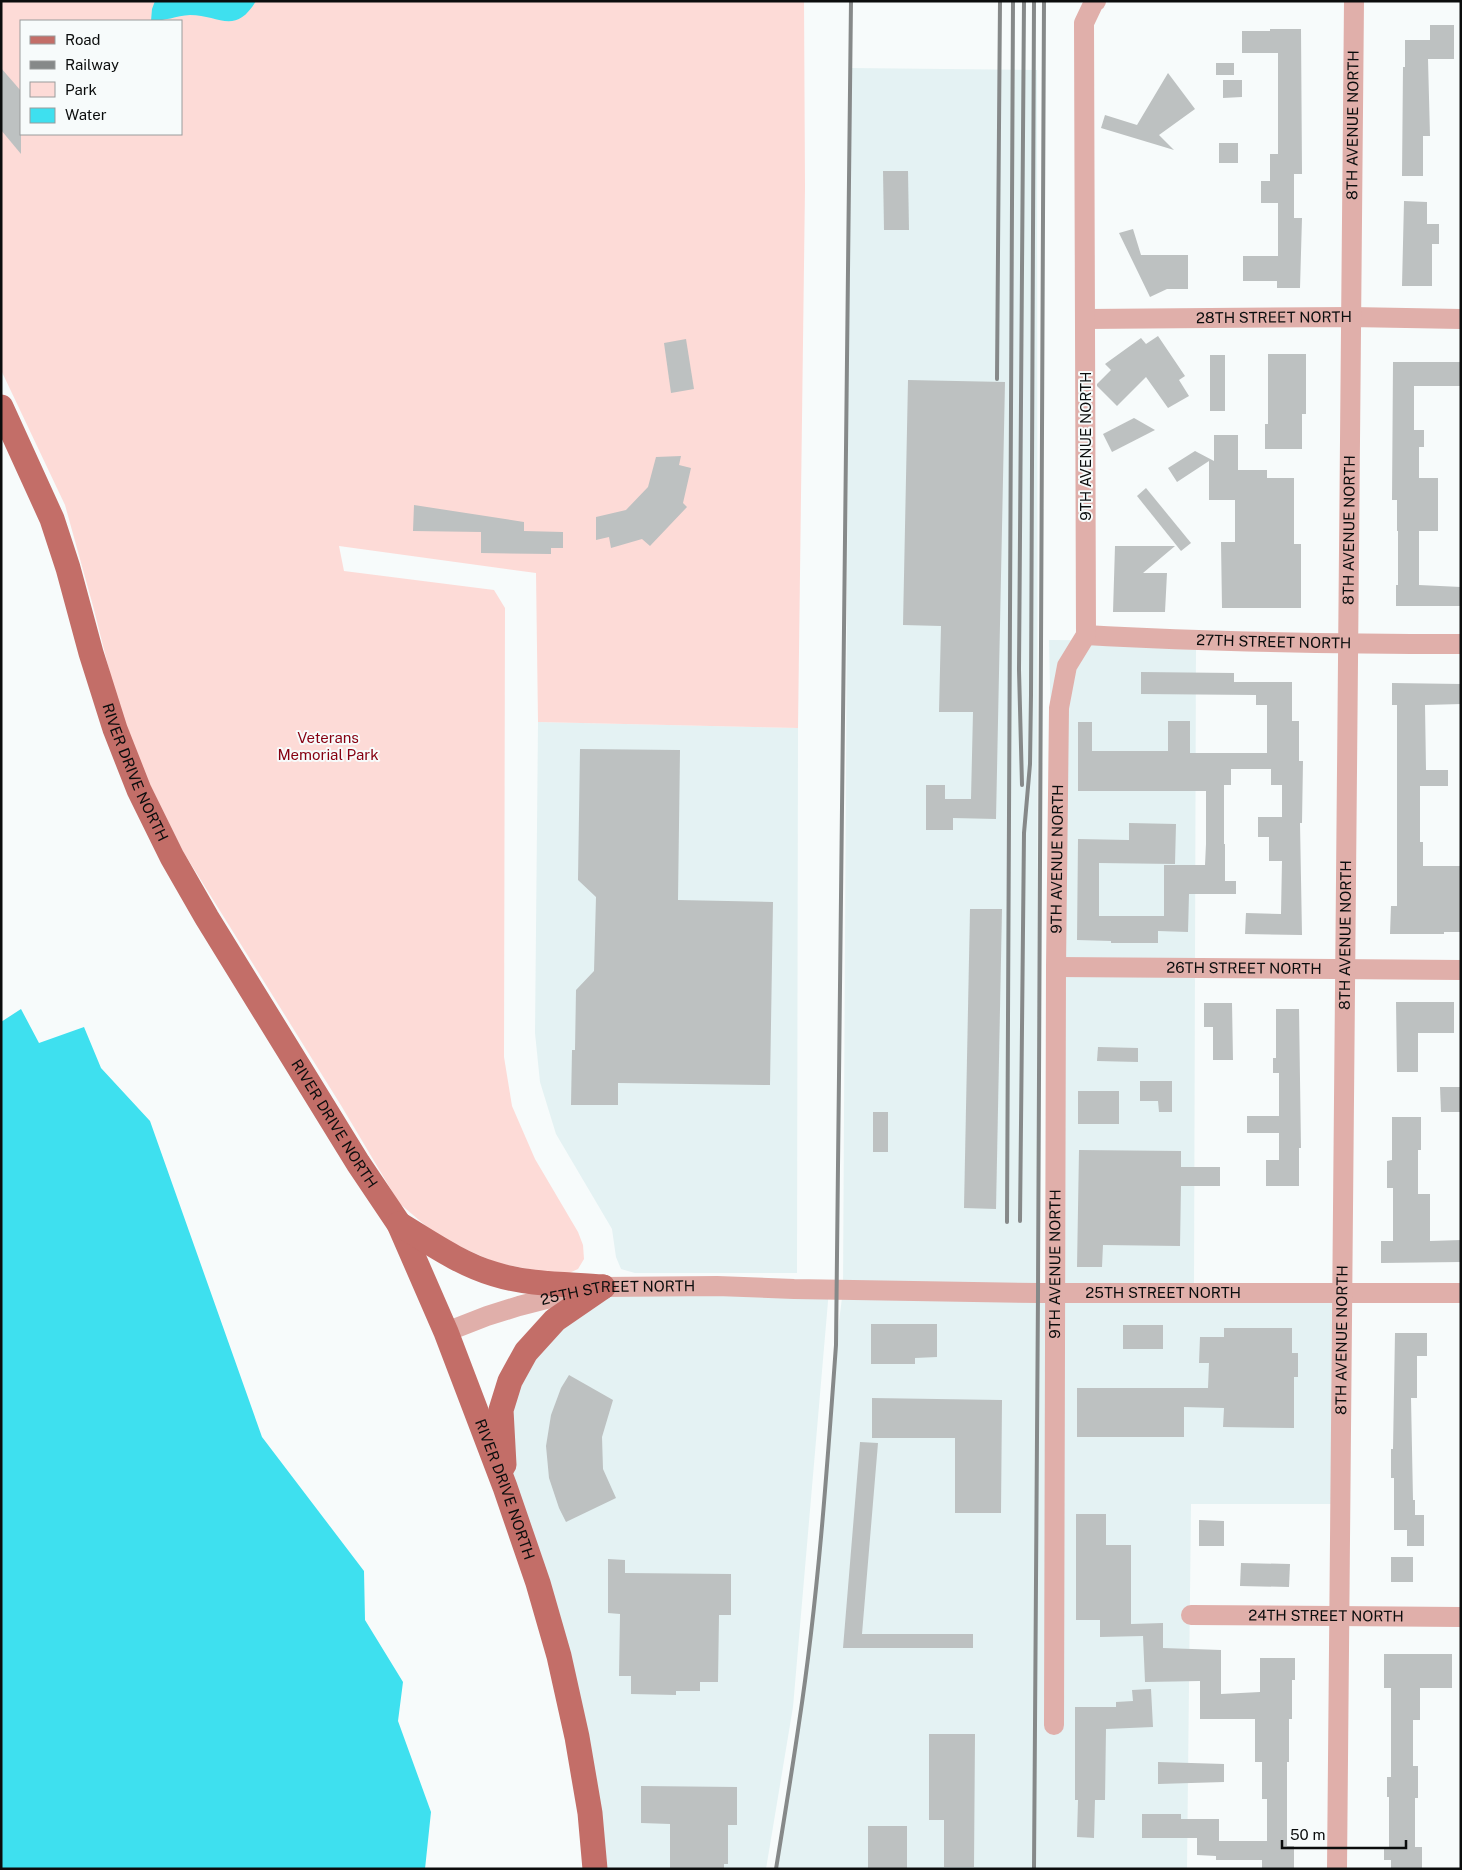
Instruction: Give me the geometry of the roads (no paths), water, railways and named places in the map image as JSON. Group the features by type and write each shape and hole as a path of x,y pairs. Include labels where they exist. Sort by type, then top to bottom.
{"main road":[{"name":"RIVER DRIVE NORTH","path":"1,407 34,475 52,519 114,729 139,790 172,857 207,918 358,1163 399,1224 446,1332 505,1487 538,1583 559,1656 577,1737 590,1812 594,1869"},
{"path":"399,1224 462,1260 492,1274 524,1282 603,1287"},
{"path":"505,1487 501,1410 510,1382 526,1352 555,1320 603,1287"}],"street":[{"name":"8TH AVENUE NORTH","path":"1337,1869 1344,1293 1350,317 1354,1"},
{"name":"9TH AVENUE NORTH","path":"1054,1725 1056,967 1059,708 1067,666 1086,635 1084,23 1095,2"},
{"name":"28TH STREET NORTH","path":"1086,320 1350,317 1461,319"},
{"name":"27TH STREET NORTH","path":"1086,635 1196,641 1461,644"},
{"name":"26TH STREET NORTH","path":"1056,967 1461,970"},
{"name":"25TH STREET NORTH","path":"446,1332 519,1306 554,1296 603,1287 717,1286 794,1290 1055,1292 1461,1293"},
{"name":"24TH STREET NORTH","path":"1190,1615 1461,1617"}],"water":[{"path":"155,1 256,1 248,12 234,21 190,15 151,20"},
{"path":"21,1009 39,1043 84,1027 101,1068 150,1121 262,1437 364,1571 365,1620 403,1682 398,1721 431,1812 425,1869 1,1869 1,1022"}],"railway":[{"path":"776,1869 812,1629 836,1345 851,1"},
{"path":"997,379 1000,1"},
{"path":"1007,1222 1013,1"},
{"path":"1022,785 1019,670 1024,1"},
{"path":"1020,1221 1024,833 1030,764 1031,695 1034,1"},
{"path":"1034,1869 1044,1"}],"park label":[{"name":"Veterans Memorial Park","path":"328,746"}]}
